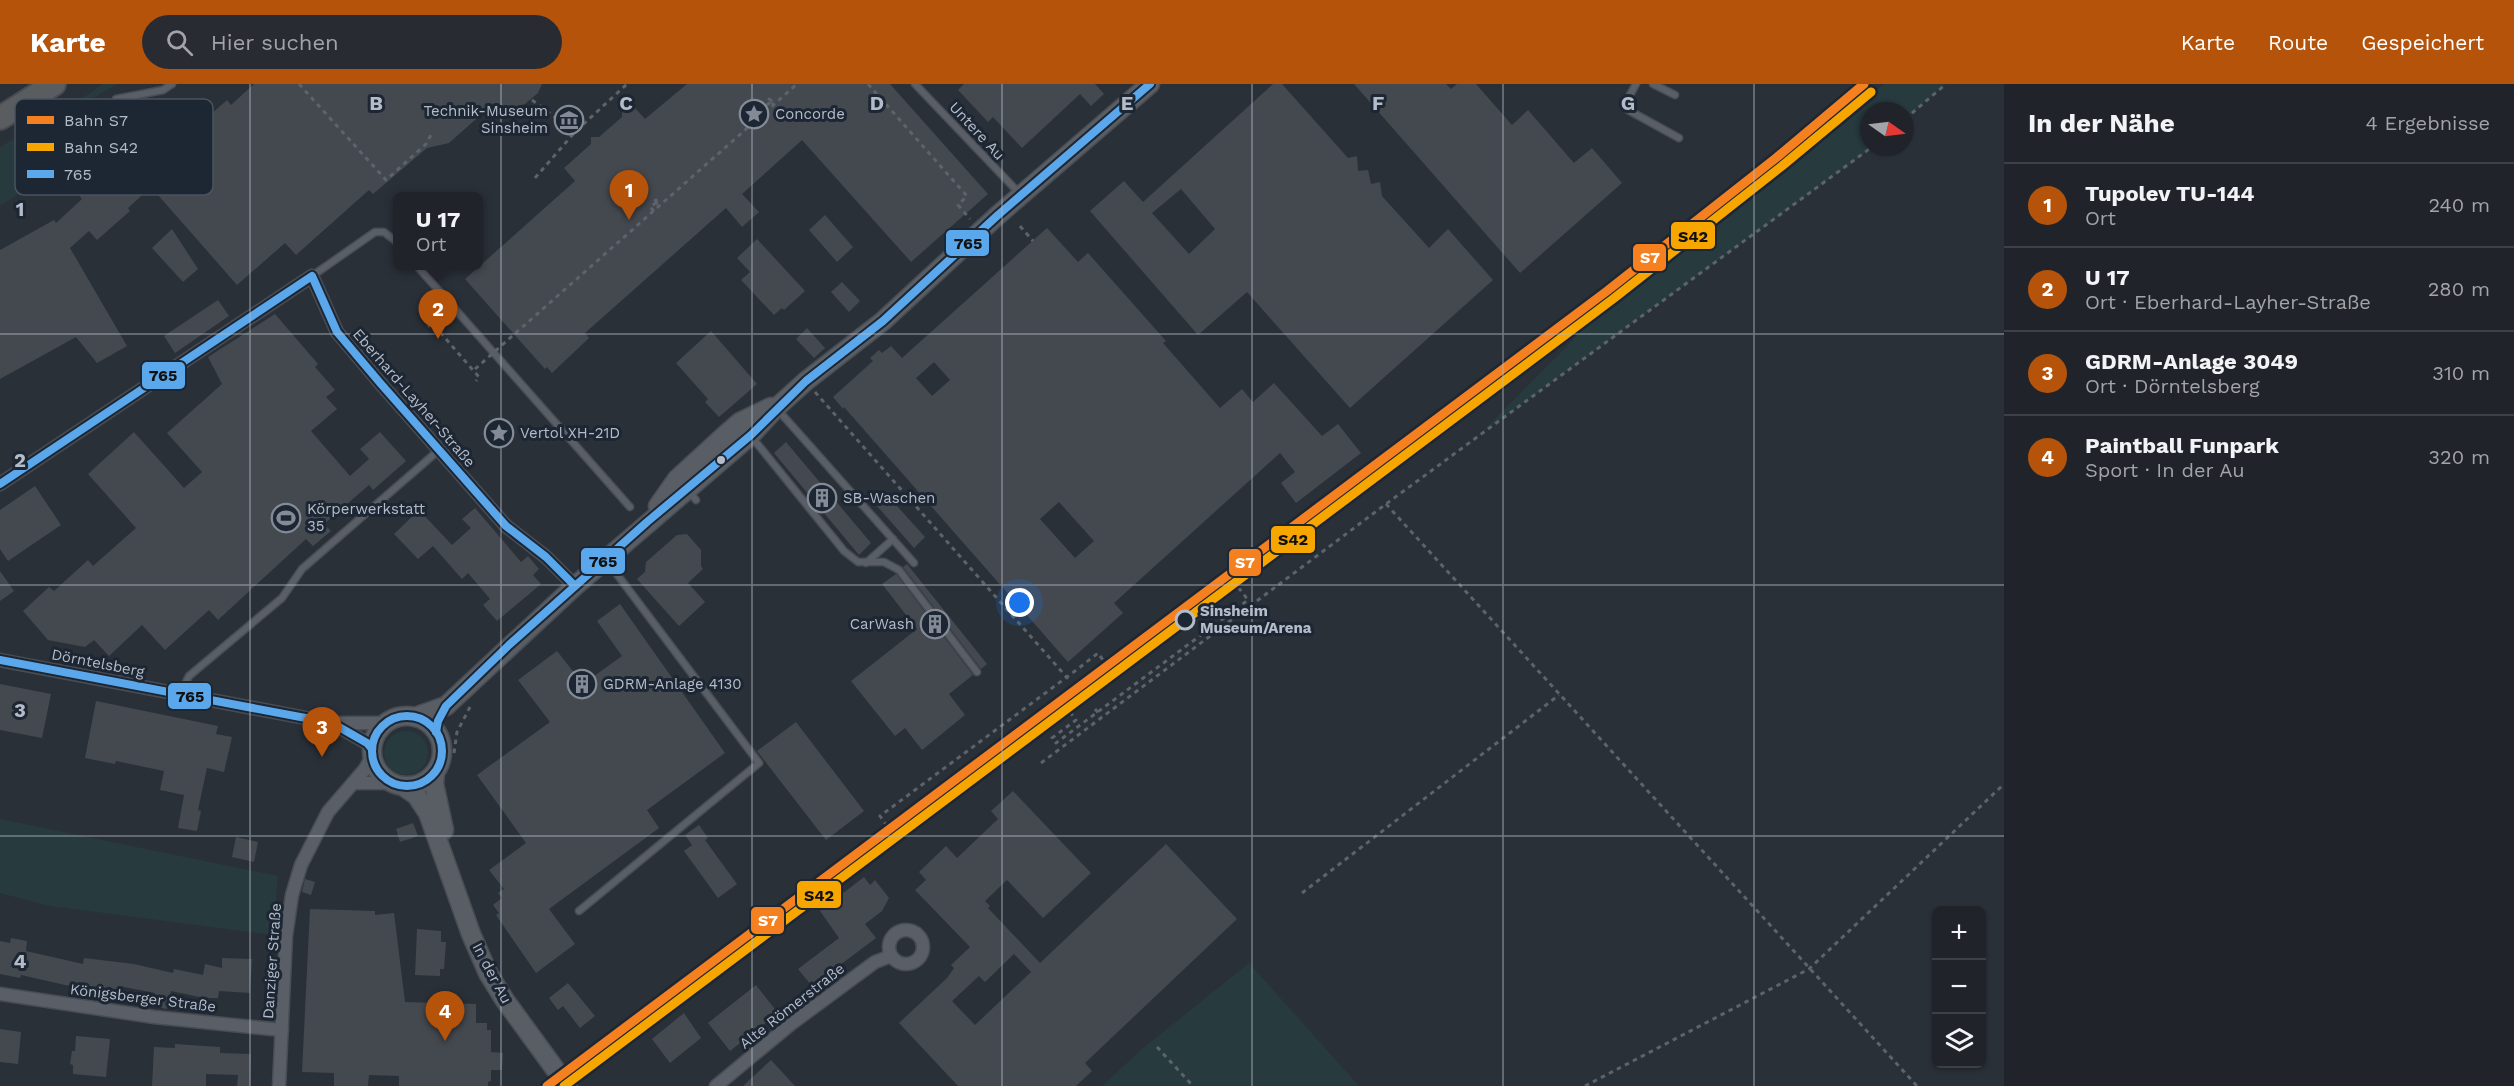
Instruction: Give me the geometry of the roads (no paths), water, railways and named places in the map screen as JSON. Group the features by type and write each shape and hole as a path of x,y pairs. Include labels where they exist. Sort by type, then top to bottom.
{"highway":[{"path":"30,99 54,84"},
{"path":"0,118 15,109"}],"street":[{"path":"353,783 416,785 426,780 435,772 442,752 436,732 438,721 446,706 647,522 692,495 780,404 883,321 1021,195 1148,84"},
{"path":"0,484 312,276"},
{"name":"Eberhard-Layher-Straße","path":"312,276 337,332 506,525 546,557 575,586"},
{"path":"647,522 676,479 708,450 740,422 780,404"},
{"name":"Dörntelsberg","path":"0,660 332,723 387,723"},
{"path":"415,717 446,706"},
{"path":"398,785 383,777 376,767 372,752 374,739 387,723 405,716 423,720 436,732"},
{"name":"Dörntelsberg","path":"332,723 367,743 372,752"},
{"name":"Danziger Straße","path":"279,1086 286,936 292,895 301,865 328,812 353,783 372,752"},
{"name":"In der Au","path":"435,772 434,784 447,850 448,867"},
{"name":"In der Au","path":"398,785 422,802 428,813 471,934 488,973 562,1079"},
{"name":"Alte Römerstraße","path":"716,1086 791,1024 875,962 891,956"},
{"name":"Königsberger Straße","path":"0,994 154,1017 282,1030"}],"lane":[{"path":"116,99 163,90 172,84"},
{"name":"Untere Au","path":"915,84 1021,195"},
{"path":"1636,84 1625,104 1629,110 1679,138"},
{"path":"1653,84 1675,95"},
{"path":"312,276 375,232 384,232 393,239"},
{"path":"421,270 630,507"},
{"path":"780,404 914,563"},
{"path":"751,435 844,551 858,562 884,562 899,570 977,672"},
{"path":"180,694 189,676 282,598 302,569 439,450"},
{"path":"866,563 893,539"},
{"path":"579,911 759,763 606,559"}],"rail line":[{"name":"S7","path":"547,1086 1607,291 1776,158 1864,84"},
{"name":"S42","path":"564,1086 1613,299 1782,166 1871,92"}],"place":[{"name":"Concorde","path":"754,114"},
{"name":"Technik-Museum Sinsheim","path":"569,120"},
{"name":"Tupolev TU-144","path":"629,220"},
{"name":"U 17","path":"438,339"},
{"name":"Vertol XH-21D","path":"499,433"},
{"name":"SB-Waschen","path":"822,498"},
{"name":"Körperwerkstatt 35","path":"286,518"},
{"name":"Sinsheim Museum/Arena","path":"1185,620"},
{"name":"CarWash","path":"935,624"},
{"name":"GDRM-Anlage 4130","path":"582,684"},
{"name":"GDRM-Anlage 3049","path":"322,757"},
{"name":"Paintball Funpark","path":"445,1041"}]}
